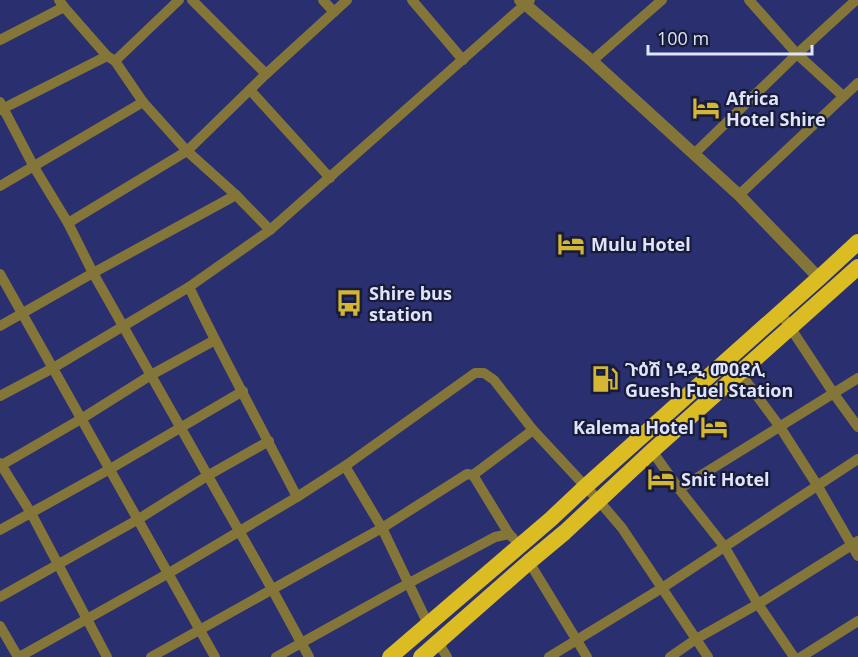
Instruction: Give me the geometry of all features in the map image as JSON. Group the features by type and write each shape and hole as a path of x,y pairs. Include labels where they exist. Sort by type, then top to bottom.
{"highway":[{"path":"390,657 428,624 514,539 551,519 858,242"},
{"path":"421,657 565,532 858,267"},
{"path":"624,452 637,465"}],"street":[{"path":"178,0 111,58 1,106 309,657"},
{"path":"192,0 266,74"},
{"path":"323,0 334,12"},
{"path":"68,223 187,151 347,0"},
{"path":"412,0 463,60"},
{"path":"592,61 662,0"},
{"path":"749,0 797,54 843,96"},
{"path":"694,154 856,0"},
{"path":"0,396 124,327 189,287 270,230 463,60 525,2 738,195 831,293"},
{"path":"0,40 61,4 111,58 143,102 187,151 236,195 270,230"},
{"path":"738,195 858,83"},
{"path":"250,90 330,178"},
{"path":"0,186 143,102"},
{"path":"0,326 236,195"},
{"path":"0,274 215,657"},
{"path":"189,287 297,497"},
{"path":"780,312 858,427"},
{"path":"107,657 31,513 0,465 81,419 151,375 215,340"},
{"path":"729,358 780,427 855,543 858,556"},
{"path":"0,626 19,657 169,573 297,497 345,466 475,373 484,373 494,380 533,430 622,528 708,657"},
{"path":"679,489 858,378"},
{"path":"0,530 243,391"},
{"path":"151,657 382,528 467,474 473,474 533,430"},
{"path":"0,597 137,520 268,441"},
{"path":"652,451 724,546 758,604 794,657"},
{"path":"549,657 662,588 858,459"},
{"path":"345,466 382,528 428,624"},
{"path":"473,474 514,539"},
{"path":"276,657 495,537 514,539"},
{"path":"670,657 855,543"},
{"path":"529,562 587,657"},
{"path":"801,657 858,621"},
{"path":"438,642 447,657"}],"place":[{"name":"Africa Hotel Shire","path":"706,108"},
{"name":"Mulu Hotel","path":"571,244"},
{"name":"Shire bus station","path":"349,303"},
{"name":"ጉዕሽ ነዳዲ መዐደሊ Guesh Fuel Station","path":"605,379"},
{"name":"Kalema Hotel","path":"714,427"},
{"name":"Snit Hotel","path":"661,479"}]}
